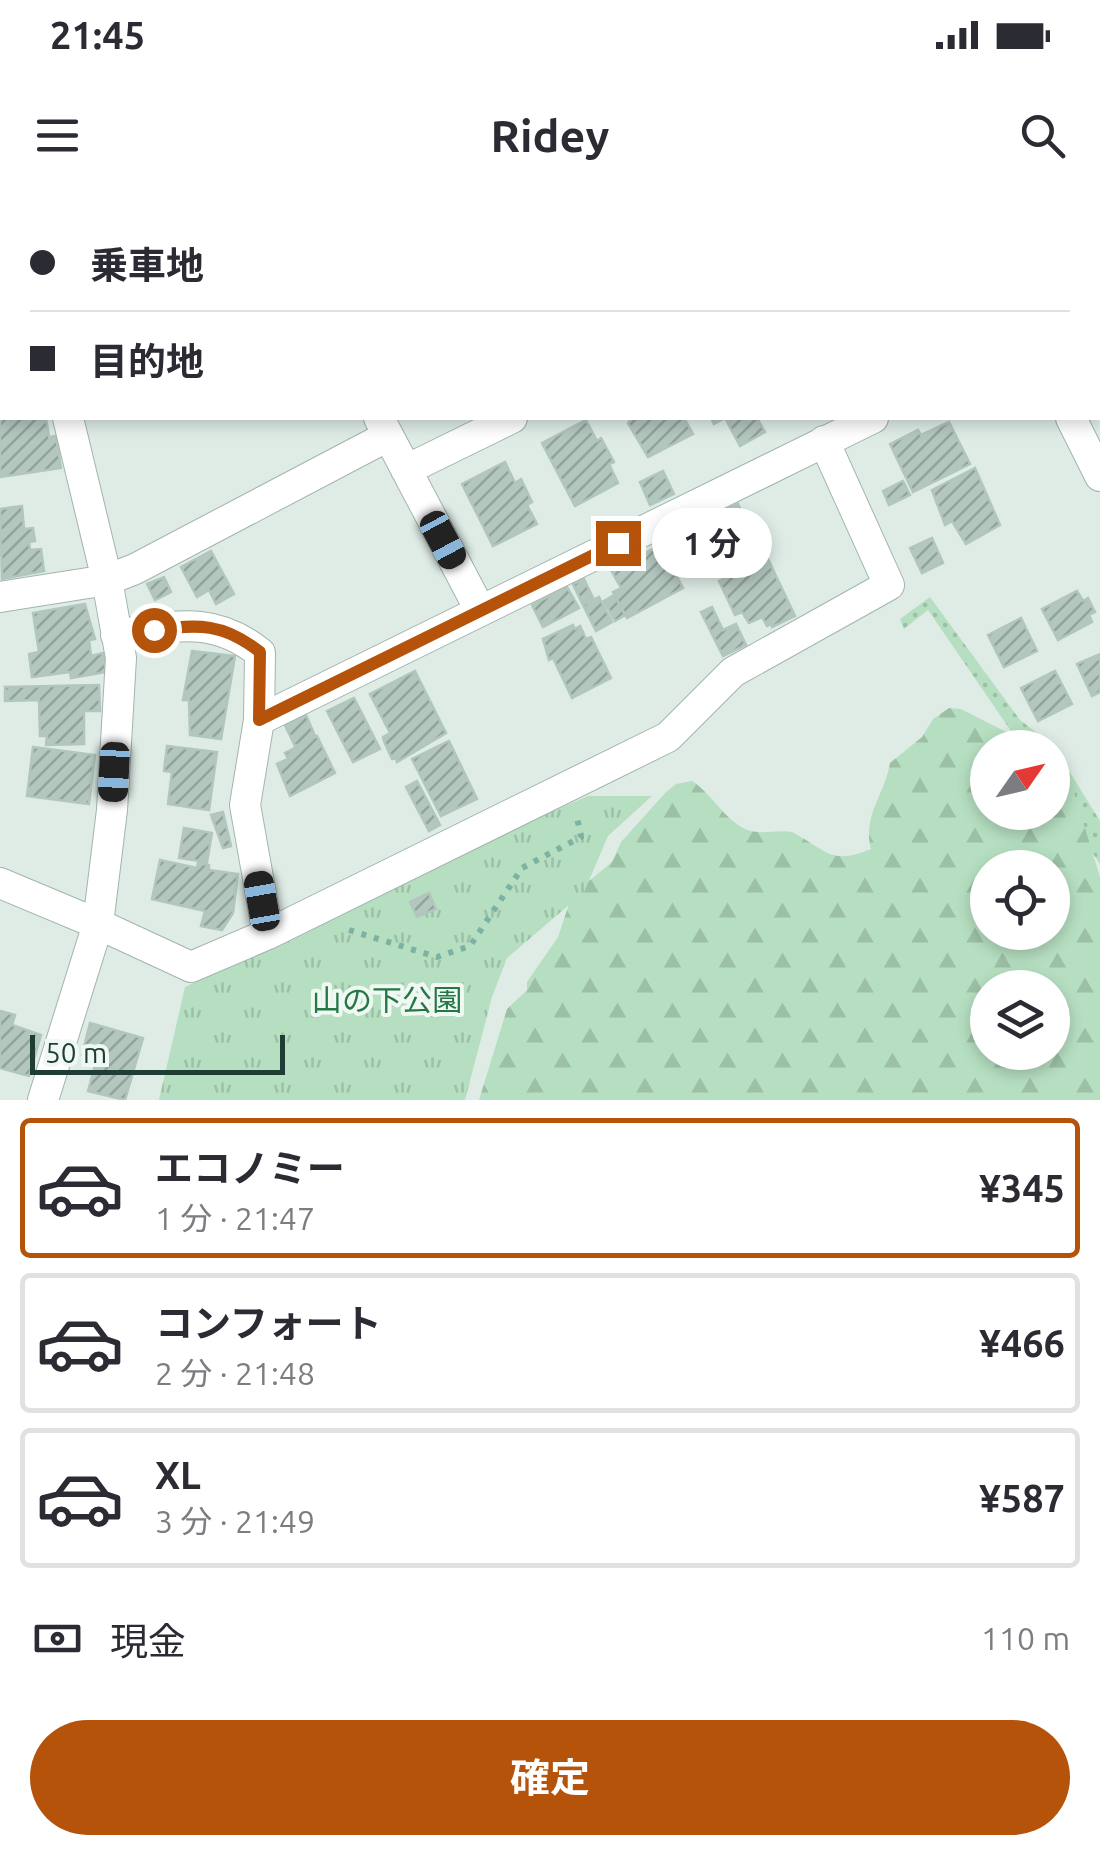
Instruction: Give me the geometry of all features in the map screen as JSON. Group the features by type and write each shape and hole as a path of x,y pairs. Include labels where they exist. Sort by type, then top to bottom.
{"street":[{"path":"43,1100 98,924 113,791 121,658 107,580 68,420"},
{"path":"406,470 508,420"},
{"path":"259,720 869,420"},
{"path":"1072,420 1100,476"},
{"path":"0,597 107,580 135,568 384,426 480,610"},
{"path":"0,884 191,968 668,737 733,672 889,585 824,442"},
{"path":"116,635 192,624 239,636 260,652 259,720 245,806 268,934"}],"path":[{"path":"302,917 437,957 470,946 522,868 580,837 572,786"}],"green space":[{"path":"930,597 1020,720 1033,730 1010,730 928,610 904,629 900,619"},
{"path":"949,708 961,709 1002,730 970,730 970,830 1070,830 1070,783 1072,786 1100,877 1100,1100 479,1100 507,1009 527,990 527,982 558,937 572,895 612,862 621,842 666,792 676,784 692,781 745,829 792,832 837,856 860,853 871,849 869,826 890,763 922,737 933,719"},
{"path":"1070,772 1100,821 1100,864 1070,819"},
{"name":"山の下公園","path":"588,796 652,796 608,836 584,892 507,958 492,997 465,1100 159,1100 185,987 500,834"}],"building":[{"path":"0,420 46,420 49,437 56,436 61,468 0,477"},
{"path":"586,420 614,462 609,464 618,483 575,506 542,443"},
{"path":"685,420 693,434 648,457 628,423"},
{"path":"726,420 758,420 765,432 740,446"},
{"path":"949,422 970,464 913,492 890,444 918,430 921,435"},
{"path":"505,462 515,483 521,479 532,502 527,505 537,524 493,546 462,484"},
{"path":"975,468 1000,525 966,544 952,521 945,525 932,490"},
{"path":"663,471 674,494 650,505 640,482"},
{"path":"903,481 910,495 889,505 883,491"},
{"path":"738,504 761,553 719,570 709,550 715,547 702,521"},
{"path":"22,506 24,529 33,528 35,541 29,542 30,550 41,549 44,571 2,579 0,509"},
{"path":"688,528 698,548 686,553 692,566 682,571 665,539"},
{"path":"932,538 943,563 922,573 910,548"},
{"path":"657,547 683,588 627,618 613,592 621,588 611,570"},
{"path":"211,551 234,594 216,604 209,590 197,597 181,567"},
{"path":"767,557 795,616 772,627 762,617 749,623 742,612 735,615 719,581"},
{"path":"164,577 171,592 155,600 147,584"},
{"path":"584,579 593,598 582,603 573,584"},
{"path":"567,587 579,608 543,627 532,605"},
{"path":"1077,591 1083,601 1088,598 1095,612 1089,615 1092,622 1058,640 1042,609"},
{"path":"614,595 625,615 615,621 604,601"},
{"path":"599,597 612,622 596,631 583,605"},
{"path":"85,604 95,639 89,640 91,656 103,653 106,672 71,678 70,672 32,677 29,654 39,652 33,613"},
{"path":"712,607 723,630 736,624 746,645 723,656 701,612"},
{"path":"1021,618 1037,651 1004,667 988,635"},
{"path":"573,625 575,629 580,626 586,639 591,637 611,678 572,698 553,658 549,660 543,639"},
{"path":"192,651 235,656 221,739 190,735 189,700 183,700"},
{"path":"1100,654 1100,692 1092,696 1077,664"},
{"path":"415,671 446,733 397,762 384,741 383,737 390,733 370,694"},
{"path":"1055,671 1072,704 1038,721 1021,688"},
{"path":"99,685 100,711 84,711 84,744 46,745 47,736 40,736 39,700 5,701 5,687"},
{"path":"354,698 380,749 353,762 327,711"},
{"path":"306,715 315,736 295,746 285,725"},
{"path":"317,736 335,773 290,796 277,764 288,759 285,753"},
{"path":"449,741 477,799 441,816 412,759"},
{"path":"167,746 217,752 209,810 168,804 172,772 164,771"},
{"path":"33,747 95,755 89,804 27,796"},
{"path":"417,781 440,825 429,831 406,787"},
{"path":"223,812 231,846 223,848 211,815"},
{"path":"184,828 212,833 207,862 179,858"},
{"path":"160,860 197,868 198,863 209,865 209,870 238,874 233,913 222,930 201,926 205,911 152,899"},
{"path":"429,893 436,909 417,917 410,902"},
{"path":"0,1011 15,1015 12,1025 41,1035 29,1076 0,1068"},
{"path":"90,1023 143,1038 125,1100 88,1091 97,1058 82,1055"}],"route":[{"path":"154,630 192,624 212,627 239,636 260,652 259,720 618,543"}]}
